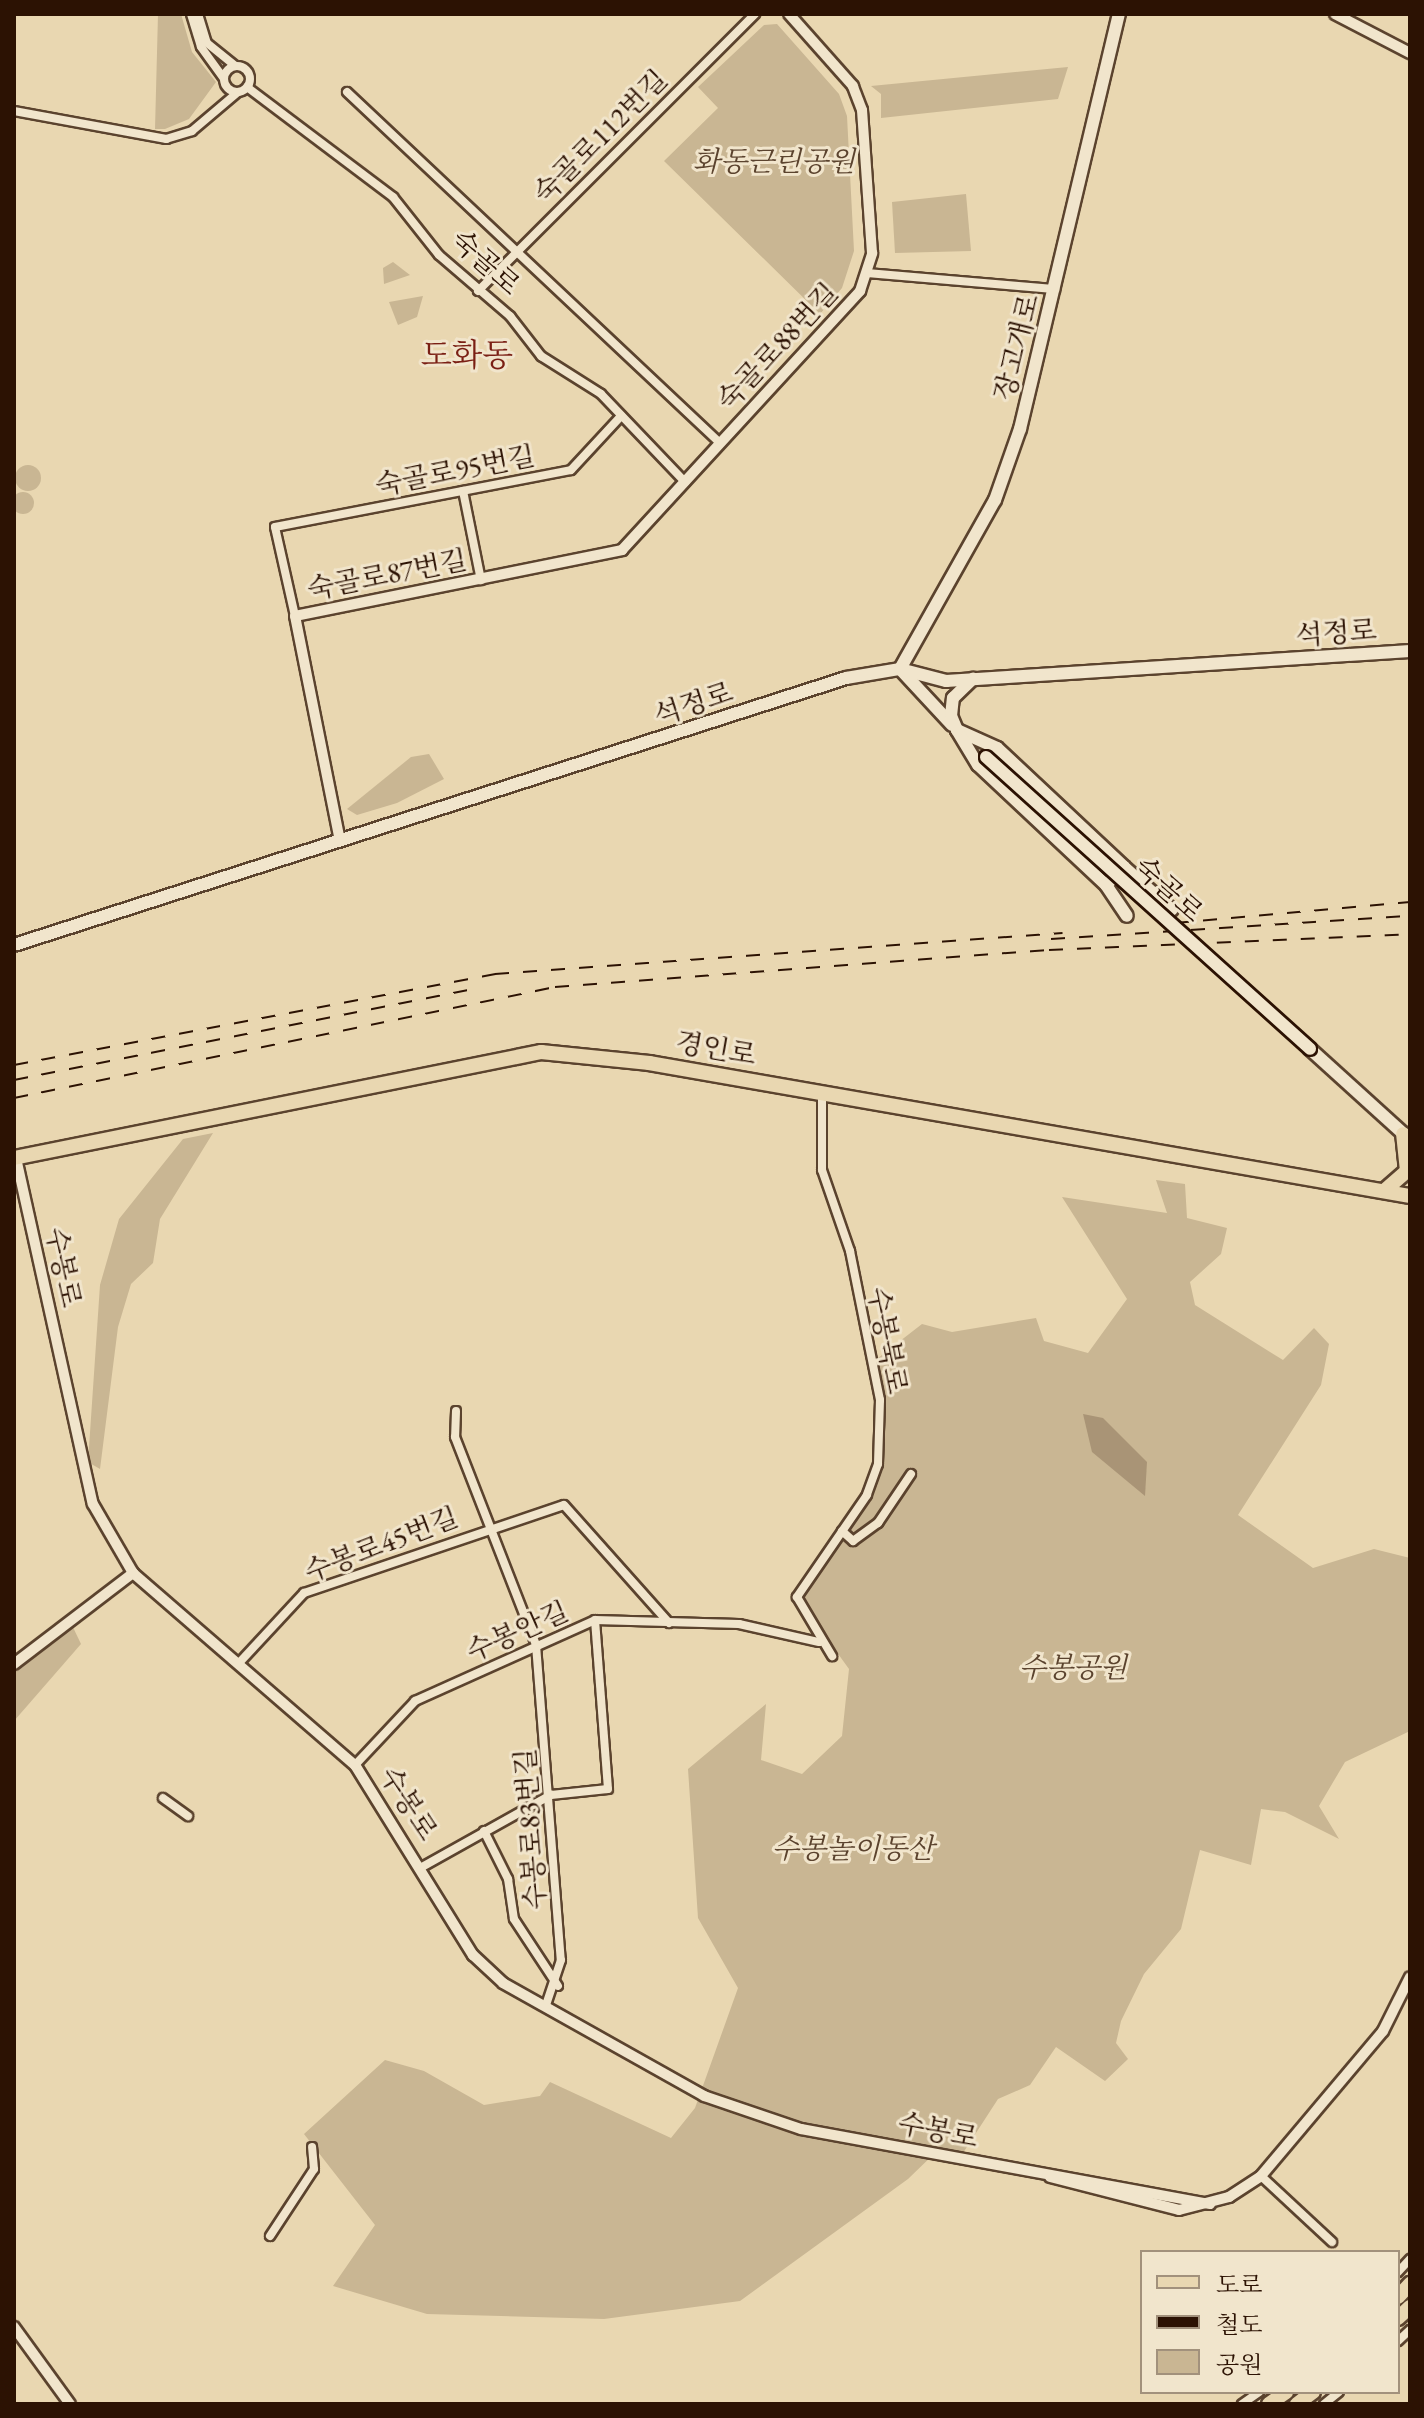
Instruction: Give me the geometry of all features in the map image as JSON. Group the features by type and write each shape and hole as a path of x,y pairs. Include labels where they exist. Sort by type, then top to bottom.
{"main road":[{"name":"장고개로","path":"900,669 995,500 1056,289 1119,14"},
{"name":"석정로","path":"14,945 846,678 900,669 973,679 1410,651"},
{"name":"숙골로","path":"900,669 986,757 1406,1137"},
{"path":"973,679 950,706 957,730 978,765 1106,885 1127,916"},
{"path":"957,730 997,748 1172,910"},
{"path":"1106,885 1124,867"},
{"name":"경인로","path":"15,1158 541,1052 611,1056 822,1097 1410,1196"},
{"path":"1406,1137 1407,1171 1384,1191 1410,1204"}],"street":[{"name":"숙골로","path":"191,14 201,47 224,81 242,89 393,197 541,356 621,416 685,482"},
{"name":"숙골로","path":"198,14 207,43 248,73 242,89"},
{"name":"숙골로112번길","path":"478,291 755,14"},
{"name":"숙골로88번길","path":"685,482 844,316 868,273 858,96 789,14"},
{"path":"1335,14 1410,53"},
{"path":"217,103 224,81 235,66"},
{"path":"14,111 166,139 192,131 217,103 242,89"},
{"path":"347,92 518,249 720,443"},
{"path":"868,273 1056,289"},
{"name":"숙골로95번길","path":"295,616 275,527 574,470 621,416"},
{"name":"숙골로87번길","path":"340,841 295,616 622,550 685,482"},
{"path":"463,491 481,580"},
{"name":"수봉북로","path":"822,1097 822,1170 850,1251 880,1400 878,1464 842,1531 797,1597 832,1656"},
{"name":"수봉로","path":"15,1158 93,1504 133,1573 355,1765 422,1867 473,1955 503,1983 704,2096 801,2129 1048,2176 1179,2210 1210,2204 1261,2176 1383,2031 1410,1977"},
{"name":"수봉로83번길","path":"456,1411 455,1437 493,1526 536,1645 551,1795 558,1986"},
{"path":"842,1531 853,1541 878,1523 911,1474"},
{"name":"수봉로45번길","path":"238,1664 304,1593 493,1526 564,1505 669,1623"},
{"path":"14,1664 133,1573"},
{"path":"422,1867 551,1795 608,1789 595,1620"},
{"name":"수봉안길","path":"355,1765 415,1701 595,1620 739,1624 822,1643"},
{"path":"163,1798 188,1816"},
{"path":"484,1831 508,1879 514,1919 558,1986 546,2005"},
{"path":"270,2236 314,2169 312,2147"},
{"path":"1261,2176 1332,2242"},
{"path":"14,2327 70,2404"}],"green space":[{"path":"158,14 181,14 192,52 216,82 189,119 165,129 155,129"},
{"name":"화동근린공원","path":"777,24 839,94 847,116 854,251 842,288 820,314 664,161 718,108 698,87 764,25"},
{"path":"1068,67 1058,99 881,118 881,94 871,86"},
{"path":"966,194 971,251 895,253 892,202"},
{"path":"393,262 410,275 384,284 383,268"},
{"path":"423,296 417,317 398,325 389,302"},
{"path":"28,465 37,469 41,478 37,487 28,491 19,487 15,478 19,469"},
{"path":"23,492 34,503 23,514 12,503"},
{"path":"429,754 444,779 397,803 357,815 347,809 411,757"},
{"path":"213,1133 160,1219 153,1263 131,1284 118,1327 100,1469 88,1462 100,1285 119,1219 183,1139"},
{"name":"수봉공원","path":"1156,1180 1185,1184 1187,1218 1227,1228 1221,1254 1190,1282 1195,1305 1283,1360 1314,1328 1329,1344 1321,1385 1238,1515 1313,1568 1374,1549 1410,1558 1410,1731 1345,1762 1319,1806 1339,1839 1285,1812 1261,1809 1251,1865 1200,1850 1181,1929 1144,1974 1121,2021 1116,2043 1128,2059 1105,2081 1056,2047 1030,2085 998,2099 963,2153 938,2150 908,2179 740,2301 604,2319 427,2314 333,2286 375,2225 304,2134 385,2060 424,2071 484,2105 540,2096 550,2082 671,2138 695,2108 738,1988 698,1918 688,1769 766,1704 761,1760 802,1774 842,1736 849,1669 797,1597 867,1495 878,1464 873,1362 922,1324 952,1332 1036,1318 1044,1341 1088,1353 1127,1299 1062,1197 1167,1213"},
{"path":"70,1621 81,1644 14,1721 14,1664"}],"shaded area":[{"path":"1083,1414 1103,1418 1147,1462 1145,1496 1092,1452"}],"railway":[{"path":"1175,923 1410,902"},
{"path":"1051,939 1410,916"},
{"path":"14,1065 495,974 1063,933"},
{"path":"14,1098 555,987 1049,950 1410,934"},
{"path":"14,1080 477,988"}],"district":[{"name":"도화동","path":"467,355"}],"park label":[{"name":"수봉놀이동산","path":"853,1848"}]}
